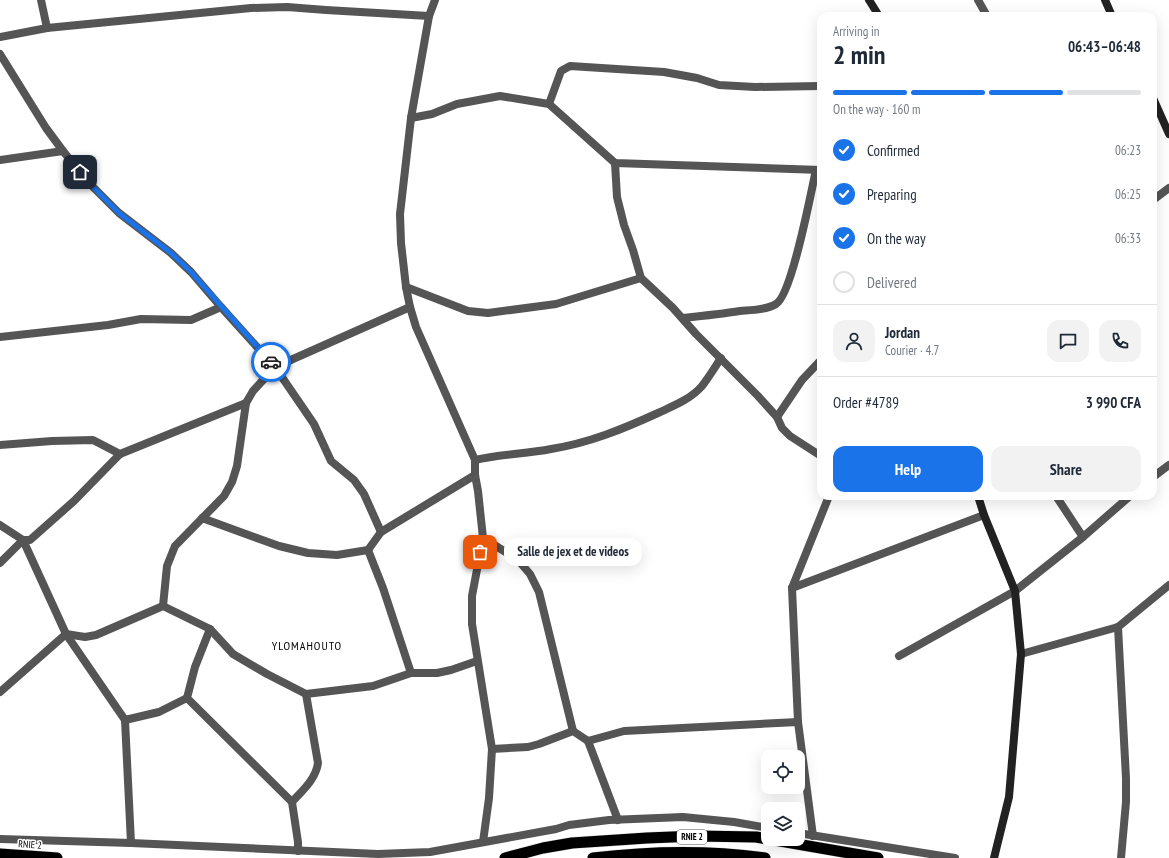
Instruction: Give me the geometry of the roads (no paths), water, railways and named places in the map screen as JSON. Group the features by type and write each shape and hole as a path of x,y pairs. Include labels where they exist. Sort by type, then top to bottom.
{"highway":[{"name":"RNIE 2","path":"505,858 543,848 572,843 697,836 756,837 878,858"},
{"name":"RNIE 2","path":"593,858 633,853 671,852 712,853 765,858"},
{"name":"RNIE 2","path":"0,854 57,858"}],"main road":[{"path":"869,0 876,12"},
{"path":"1105,0 1110,12"},
{"path":"1157,107 1169,134"},
{"path":"979,500 1015,591 1021,654 1009,798 994,858"}],"street":[{"path":"41,0 47,28"},
{"path":"434,0 429,16 411,118 400,214 401,243 406,287 410,308 416,327 475,460 475,475 483,538 472,596 472,624 492,749 489,798 483,842"},
{"path":"978,0 985,12"},
{"path":"0,37 47,28 251,8 280,7 429,16"},
{"path":"0,54 46,128 88,182 119,213 171,253 191,272 275,367 314,424 331,461 354,480 364,494 381,532"},
{"path":"549,104 561,71 570,66 664,72 698,78 719,85 755,87 817,86"},
{"path":"411,118 432,114 457,104 500,96 549,104 615,163 817,170"},
{"path":"0,160 63,151"},
{"path":"615,163 617,197 640,278 673,308 696,334 721,358 777,417 782,428 790,436 817,453"},
{"path":"682,318 761,309 777,304 787,290 817,174"},
{"path":"1157,197 1169,188"},
{"path":"406,287 468,311 488,313 556,304 640,278"},
{"path":"0,337 108,325 141,319 191,320 221,307"},
{"path":"163,606 167,566 175,546 224,496 232,482 237,466 246,403 253,391 275,367 410,308"},
{"path":"475,460 551,449 610,434 676,404 690,396 702,386 721,358"},
{"path":"777,417 802,380 817,364"},
{"path":"0,564 23,540 30,540 74,502 120,454 246,403"},
{"path":"0,445 52,441 93,440 120,454"},
{"path":"1157,474 1169,465"},
{"path":"202,518 279,546 308,553 337,555 368,550 381,532 475,475"},
{"path":"813,836 798,722 792,588 827,500"},
{"path":"1059,500 1083,537"},
{"path":"900,656 1015,591 1083,537 1125,500"},
{"path":"792,588 984,515"},
{"path":"0,525 23,540 66,634 125,720 131,842"},
{"path":"483,538 517,559 530,574 539,592 573,731 588,741 618,820"},
{"path":"368,550 383,588 412,673"},
{"path":"1021,654 1118,627 1169,585"},
{"path":"66,634 85,637 96,635 163,606 210,629 233,654 267,674 306,694 373,686 412,673 437,673 477,661"},
{"path":"1118,627 1126,778 1126,802 1121,858"},
{"path":"125,720 159,712 187,698 195,667 210,629"},
{"path":"0,692 66,634"},
{"path":"292,802 308,784 317,770 318,763 306,694"},
{"path":"187,698 292,802 298,851"},
{"path":"588,741 624,730 798,722"},
{"path":"492,749 528,747 573,731"},
{"path":"0,839 131,842 378,854 430,852 609,820 683,817 734,822 761,827"},
{"path":"805,834 955,858"}],"place":[{"name":"Salle de jex et de videos","path":"480,552"}],"district":[{"name":"YLOMAHOUTO","path":"307,646"}]}
